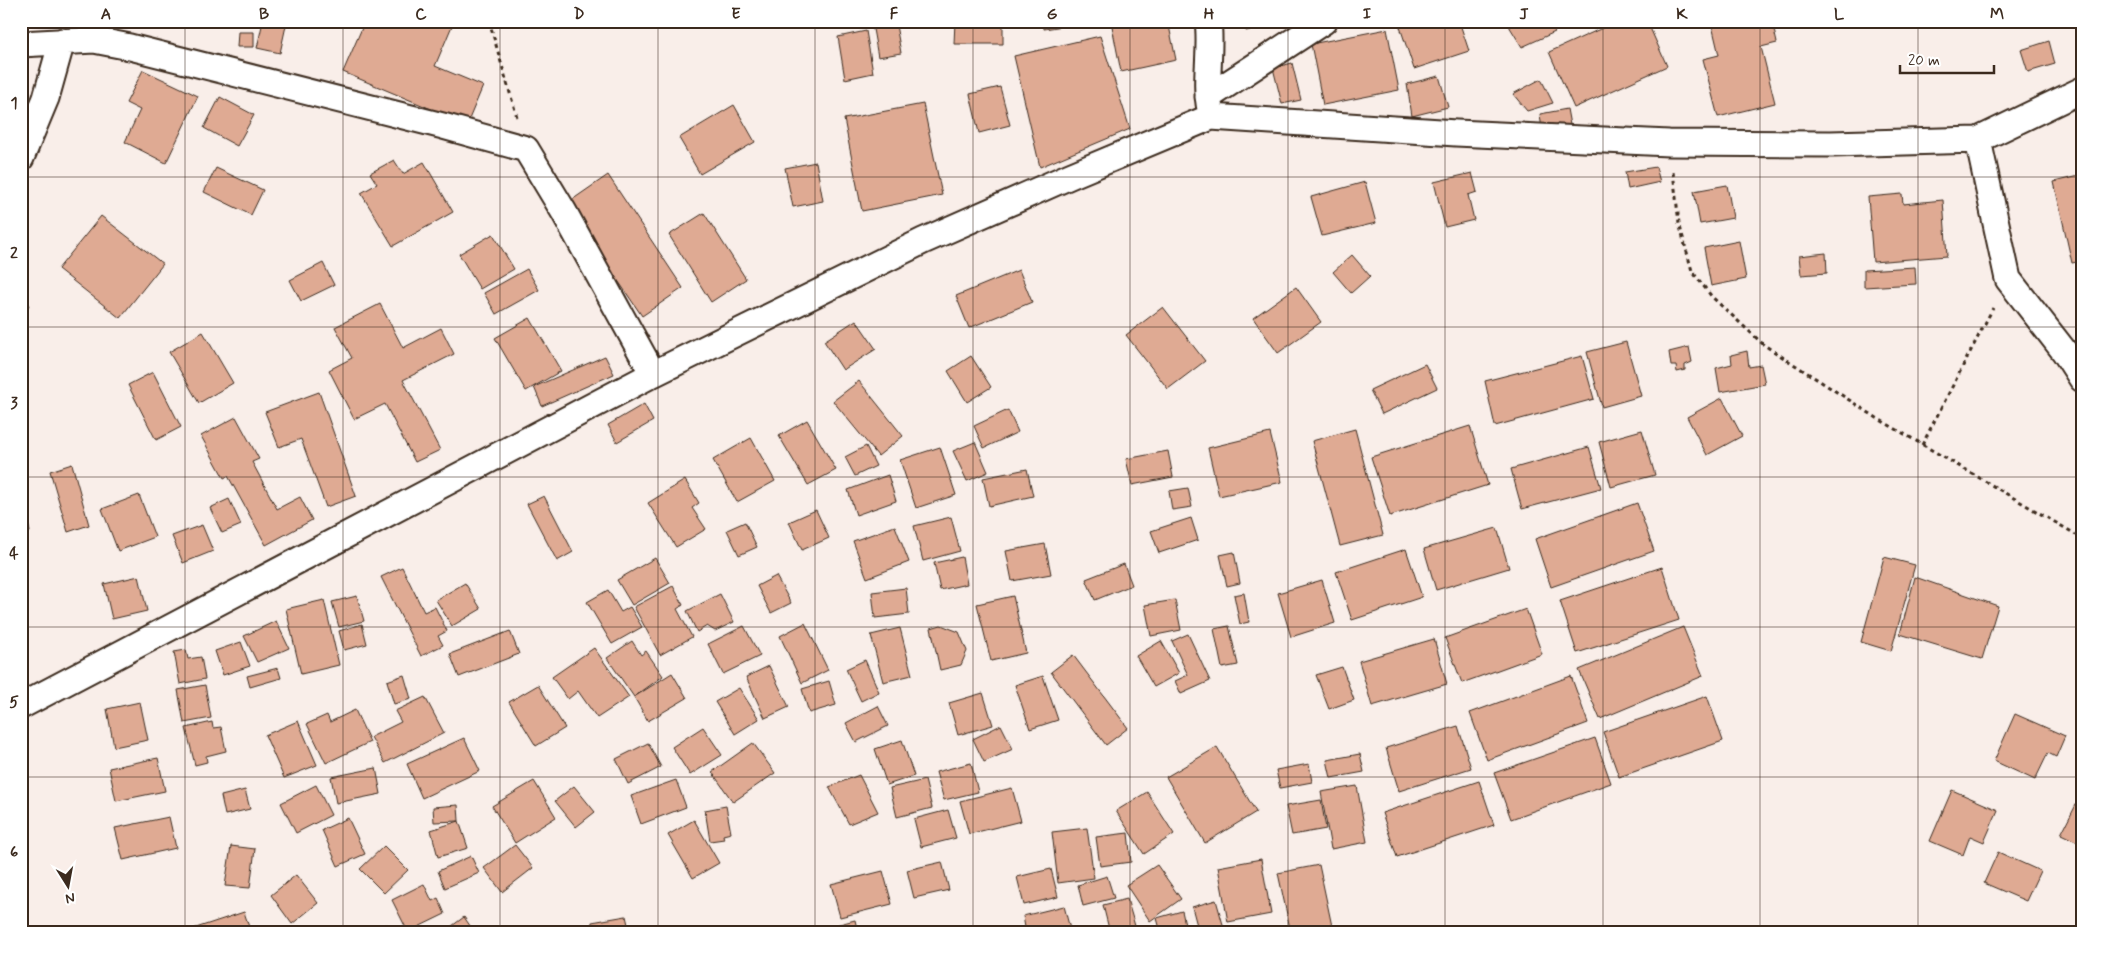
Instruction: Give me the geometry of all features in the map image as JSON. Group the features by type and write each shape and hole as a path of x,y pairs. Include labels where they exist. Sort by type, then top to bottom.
{"street":[{"path":"1208,21 1210,33 1209,107"},
{"path":"21,706 653,374 923,241 1070,176 1209,107 1324,21"},
{"path":"21,44 62,41 98,31 130,47 526,149 564,212 653,374"},
{"path":"21,158 46,98 62,41"},
{"path":"1209,107 1456,133 1669,143 1831,144 1978,140 2082,90"},
{"path":"1978,140 2008,279 2064,352 2082,379"}],"path":[{"path":"489,21 526,149"},
{"path":"1669,143 1679,223 1692,271 1712,297 1764,345 1922,445 2082,538"},
{"path":"1922,445 2008,279"}],"building":[{"path":"263,21 287,21 280,53 257,48"},
{"path":"365,21 454,21 435,66 483,86 467,124 343,72"},
{"path":"955,21 1003,21 1003,44 954,44"},
{"path":"1042,21 1090,21 1090,22 1044,29"},
{"path":"1111,21 1168,21 1176,60 1121,72"},
{"path":"1243,21 1287,21 1246,31"},
{"path":"1398,21 1459,21 1469,51 1414,69"},
{"path":"1506,21 1550,21 1555,32 1522,47"},
{"path":"1618,21 1647,21 1667,66 1574,108 1549,52"},
{"path":"1711,21 1772,21 1777,43 1761,47 1775,103 1718,117 1703,59 1719,55"},
{"path":"896,25 901,53 878,57 873,29"},
{"path":"1387,29 1399,90 1323,105 1311,44"},
{"path":"866,31 873,73 845,79 838,37"},
{"path":"238,32 254,32 254,47 237,47"},
{"path":"1100,36 1130,129 1040,167 1014,56"},
{"path":"2049,41 2055,64 2028,72 2021,50"},
{"path":"1292,63 1301,100 1282,104 1273,68"},
{"path":"143,70 198,96 166,163 125,142 140,110 126,103"},
{"path":"1439,76 1448,107 1412,116 1407,84"},
{"path":"1541,79 1553,103 1527,111 1513,94"},
{"path":"1000,87 1010,125 979,133 970,94"},
{"path":"220,97 254,115 237,146 204,128"},
{"path":"923,104 942,195 862,211 844,119"},
{"path":"734,105 755,142 700,174 679,138"},
{"path":"1567,109 1570,125 1542,130 1540,114"},
{"path":"394,160 403,174 424,162 453,212 393,246 361,193 377,184 370,173"},
{"path":"816,162 823,201 793,207 785,168"},
{"path":"1656,167 1660,182 1628,189 1625,172"},
{"path":"216,168 263,190 251,215 204,192"},
{"path":"1472,173 1477,192 1468,195 1474,220 1445,227 1434,182"},
{"path":"608,175 683,288 642,316 566,204"},
{"path":"2082,175 2082,261 2072,263 2054,182"},
{"path":"1365,182 1376,223 1322,236 1311,197"},
{"path":"1727,185 1733,218 1700,224 1694,191"},
{"path":"1902,194 1903,204 1943,200 1947,256 1873,262 1868,197"},
{"path":"704,213 746,279 711,302 669,235"},
{"path":"101,216 163,264 120,318 58,269"},
{"path":"493,234 514,269 480,289 459,254"},
{"path":"1739,241 1746,279 1711,286 1704,248"},
{"path":"1826,253 1827,273 1801,275 1799,256"},
{"path":"1352,255 1370,276 1351,293 1333,272"},
{"path":"323,263 334,285 301,301 290,280"},
{"path":"1915,267 1916,284 1864,287 1864,270"},
{"path":"527,269 539,290 496,314 484,293"},
{"path":"1019,270 1032,302 969,328 956,296"},
{"path":"1296,287 1321,322 1278,353 1253,318"},
{"path":"21,301 29,305 21,319"},
{"path":"380,304 403,348 441,328 454,354 403,380 440,450 415,462 385,404 354,419 329,370 352,358 335,327"},
{"path":"1163,307 1205,361 1168,389 1126,335"},
{"path":"530,318 561,371 526,391 495,338"},
{"path":"856,320 876,349 843,370 824,341"},
{"path":"203,332 233,383 199,403 169,352"},
{"path":"1626,342 1641,396 1602,407 1587,352"},
{"path":"1689,347 1692,362 1685,365 1685,370 1677,372 1676,366 1671,366 1669,352"},
{"path":"1747,351 1749,367 1761,365 1765,384 1720,392 1716,368 1732,364 1731,355"},
{"path":"605,356 614,374 542,406 534,387"},
{"path":"971,356 991,387 967,402 948,371"},
{"path":"1582,356 1594,399 1495,426 1485,381"},
{"path":"1425,364 1437,388 1382,414 1370,390"},
{"path":"153,372 181,427 156,440 128,385"},
{"path":"859,381 903,436 878,456 833,401"},
{"path":"319,392 356,496 326,507 301,439 279,447 265,412"},
{"path":"1722,398 1742,436 1707,455 1687,417"},
{"path":"644,404 653,421 617,442 608,425"},
{"path":"1008,410 1018,432 984,448 974,426"},
{"path":"236,417 259,459 252,462 277,509 300,497 312,520 266,545 228,476 224,478 201,436"},
{"path":"807,420 836,470 808,485 779,436"},
{"path":"1470,426 1488,485 1390,516 1371,457"},
{"path":"1355,429 1383,535 1340,546 1312,441"},
{"path":"1642,430 1655,475 1611,487 1599,442"},
{"path":"1270,433 1282,482 1219,496 1208,448"},
{"path":"751,438 775,481 737,502 713,460"},
{"path":"975,442 988,472 967,481 953,451"},
{"path":"866,446 876,466 855,476 845,457"},
{"path":"940,447 956,495 916,508 900,460"},
{"path":"1589,447 1601,488 1522,509 1511,469"},
{"path":"1168,451 1173,477 1132,485 1126,459"},
{"path":"72,464 89,525 68,532 50,471"},
{"path":"1027,469 1033,496 989,506 983,478"},
{"path":"888,475 896,501 856,515 848,490"},
{"path":"685,480 699,503 692,508 706,529 676,547 648,503"},
{"path":"1188,488 1192,507 1172,510 1169,491"},
{"path":"139,495 155,537 118,551 102,509"},
{"path":"544,496 573,552 557,561 527,504"},
{"path":"229,499 241,525 222,533 210,508"},
{"path":"21,500 23,500 30,532 21,534"},
{"path":"1637,503 1654,551 1551,587 1535,539"},
{"path":"816,510 829,538 802,550 789,522"},
{"path":"951,517 960,551 923,561 914,526"},
{"path":"1191,518 1198,540 1159,553 1151,531"},
{"path":"745,522 757,547 739,555 727,530"},
{"path":"202,525 213,551 183,563 172,536"},
{"path":"895,526 909,562 867,578 853,541"},
{"path":"1497,528 1509,568 1436,590 1424,549"},
{"path":"1045,544 1051,574 1012,581 1006,551"},
{"path":"1406,549 1422,597 1352,620 1336,572"},
{"path":"1234,552 1240,583 1227,586 1220,555"},
{"path":"962,557 967,584 940,590 934,563"},
{"path":"1884,557 1915,565 1891,651 1861,642"},
{"path":"655,558 670,583 632,605 617,580"},
{"path":"1124,564 1132,585 1095,600 1086,579"},
{"path":"402,567 424,612 435,607 447,631 438,636 443,645 421,656 381,577"},
{"path":"1662,567 1679,620 1577,653 1560,601"},
{"path":"139,576 147,611 112,619 104,584"},
{"path":"776,576 791,603 771,613 757,586"},
{"path":"1915,577 1998,606 1982,659 1900,634"},
{"path":"1322,580 1335,623 1291,637 1278,593"},
{"path":"465,583 481,609 452,626 436,600"},
{"path":"673,586 683,605 677,609 692,637 660,655 634,607"},
{"path":"906,588 909,614 875,618 872,592"},
{"path":"608,590 621,612 630,607 642,627 612,644 587,602"},
{"path":"1244,593 1249,622 1240,624 1234,595"},
{"path":"720,594 734,622 715,631 707,626 697,632 687,611"},
{"path":"357,596 364,621 339,627 332,602"},
{"path":"1013,596 1026,653 991,661 977,604"},
{"path":"324,600 339,665 301,674 286,609"},
{"path":"1175,600 1181,630 1151,636 1145,605"},
{"path":"1526,609 1542,654 1462,683 1445,638"},
{"path":"276,621 289,648 257,662 244,636"},
{"path":"805,623 828,670 802,683 780,636"},
{"path":"362,624 367,644 344,650 339,631"},
{"path":"941,625 959,632 967,651 961,665 940,670 931,628"},
{"path":"744,626 760,656 723,674 708,644"},
{"path":"1229,626 1238,665 1222,668 1214,629"},
{"path":"1683,627 1703,676 1600,719 1579,670"},
{"path":"900,628 912,675 883,682 871,635"},
{"path":"510,631 519,654 459,677 450,654"},
{"path":"1188,634 1210,681 1181,694 1175,681 1188,675 1172,641"},
{"path":"1434,639 1447,684 1372,706 1359,661"},
{"path":"632,641 641,655 646,651 663,676 634,697 607,658"},
{"path":"1161,641 1179,673 1154,687 1136,656"},
{"path":"241,642 250,666 223,675 215,651"},
{"path":"594,648 629,697 597,718 578,691 568,699 552,677"},
{"path":"186,650 188,659 201,657 205,679 180,684 174,652"},
{"path":"1073,655 1128,728 1106,745 1051,672"},
{"path":"865,660 879,692 861,701 846,669"},
{"path":"769,666 789,707 765,718 746,677"},
{"path":"1342,667 1354,700 1329,709 1316,675"},
{"path":"278,668 281,678 250,687 247,676"},
{"path":"672,673 687,698 648,721 634,697"},
{"path":"404,675 411,699 394,704 387,681"},
{"path":"1043,676 1058,720 1030,729 1015,685"},
{"path":"1571,676 1588,723 1487,760 1470,713"},
{"path":"829,681 836,705 809,713 802,689"},
{"path":"205,685 211,718 184,723 178,690"},
{"path":"538,685 565,728 536,746 509,702"},
{"path":"739,688 759,719 735,734 715,702"},
{"path":"983,693 993,725 958,735 949,703"},
{"path":"1707,696 1723,741 1619,777 1603,732"},
{"path":"425,697 444,733 385,763 371,737 401,722 395,711"},
{"path":"140,702 148,740 114,747 107,709"},
{"path":"878,706 888,726 856,742 846,723"},
{"path":"355,710 370,742 326,763 307,724 327,715 330,722"},
{"path":"2015,714 2065,736 2056,757 2048,753 2035,780 1994,761"},
{"path":"298,721 317,765 284,778 265,735"},
{"path":"212,722 213,728 221,727 226,751 206,756 207,762 195,765 186,728"},
{"path":"1001,725 1013,749 984,762 973,739"},
{"path":"1458,726 1471,768 1399,791 1386,748"},
{"path":"703,727 722,755 690,775 672,747"},
{"path":"464,738 480,771 422,798 407,764"},
{"path":"1595,738 1611,783 1511,819 1494,773"},
{"path":"902,740 914,776 887,785 875,749"},
{"path":"648,743 661,767 628,784 616,759"},
{"path":"753,743 775,773 733,802 712,772"},
{"path":"1217,747 1256,812 1205,843 1166,777"},
{"path":"1360,754 1364,772 1331,778 1327,760"},
{"path":"158,758 165,791 116,801 109,768"},
{"path":"971,763 978,792 944,800 936,772"},
{"path":"1309,764 1312,782 1280,788 1276,770"},
{"path":"376,768 381,794 336,803 331,777"},
{"path":"859,775 878,812 849,824 829,787"},
{"path":"676,780 686,807 641,824 631,796"},
{"path":"925,780 932,808 897,817 890,788"},
{"path":"534,781 556,817 515,843 492,806"},
{"path":"1479,781 1494,825 1397,857 1382,813"},
{"path":"316,785 331,815 296,833 281,803"},
{"path":"574,786 595,812 576,827 555,801"},
{"path":"1357,786 1367,842 1331,849 1321,792"},
{"path":"1012,788 1021,821 969,834 960,801"},
{"path":"245,790 250,809 225,815 221,796"},
{"path":"1952,790 1998,810 1984,842 1970,836 1963,855 1930,841"},
{"path":"1147,792 1174,834 1144,854 1116,811"},
{"path":"1321,800 1326,829 1292,835 1286,806"},
{"path":"2078,801 2082,803 2082,844 2061,834"},
{"path":"458,805 459,821 434,822 433,807"},
{"path":"726,806 731,833 723,835 724,839 710,841 705,810"},
{"path":"948,810 956,838 921,847 914,819"},
{"path":"169,817 176,848 123,860 115,828"},
{"path":"348,818 365,854 338,866 322,830"},
{"path":"694,820 719,863 693,878 668,835"},
{"path":"459,821 468,848 438,857 431,830"},
{"path":"1087,828 1094,878 1058,883 1052,832"},
{"path":"1128,833 1131,862 1100,866 1096,837"},
{"path":"515,845 533,868 502,892 484,868"},
{"path":"231,846 255,849 250,888 225,886"},
{"path":"384,846 408,870 384,893 360,869"},
{"path":"1998,852 2040,871 2026,901 1984,883"},
{"path":"471,856 479,873 445,888 438,871"},
{"path":"1261,859 1271,914 1228,922 1218,867"},
{"path":"942,862 949,890 914,898 907,870"},
{"path":"1157,865 1181,899 1150,921 1126,885"},
{"path":"1319,865 1333,931 1291,933 1278,873"},
{"path":"1051,869 1058,897 1024,905 1017,877"},
{"path":"883,871 892,904 840,917 831,884"},
{"path":"296,875 318,903 292,924 271,895"},
{"path":"1107,876 1114,898 1083,906 1078,885"},
{"path":"424,884 432,901 438,898 445,914 408,932 392,900"},
{"path":"1127,899 1135,926 1110,933 1103,905"},
{"path":"1216,900 1224,928 1207,933 1199,933 1192,907"},
{"path":"1064,906 1071,933 1026,933 1023,916"},
{"path":"1182,911 1187,933 1161,933 1157,918"},
{"path":"244,912 251,933 184,932"},
{"path":"626,916 630,933 591,933 592,922"},
{"path":"464,917 475,933 451,933 448,929"},
{"path":"855,920 858,933 821,933 820,929"},
{"path":"387,924 394,933 375,933"},
{"path":"144,926 152,933 123,933 123,930"}]}
